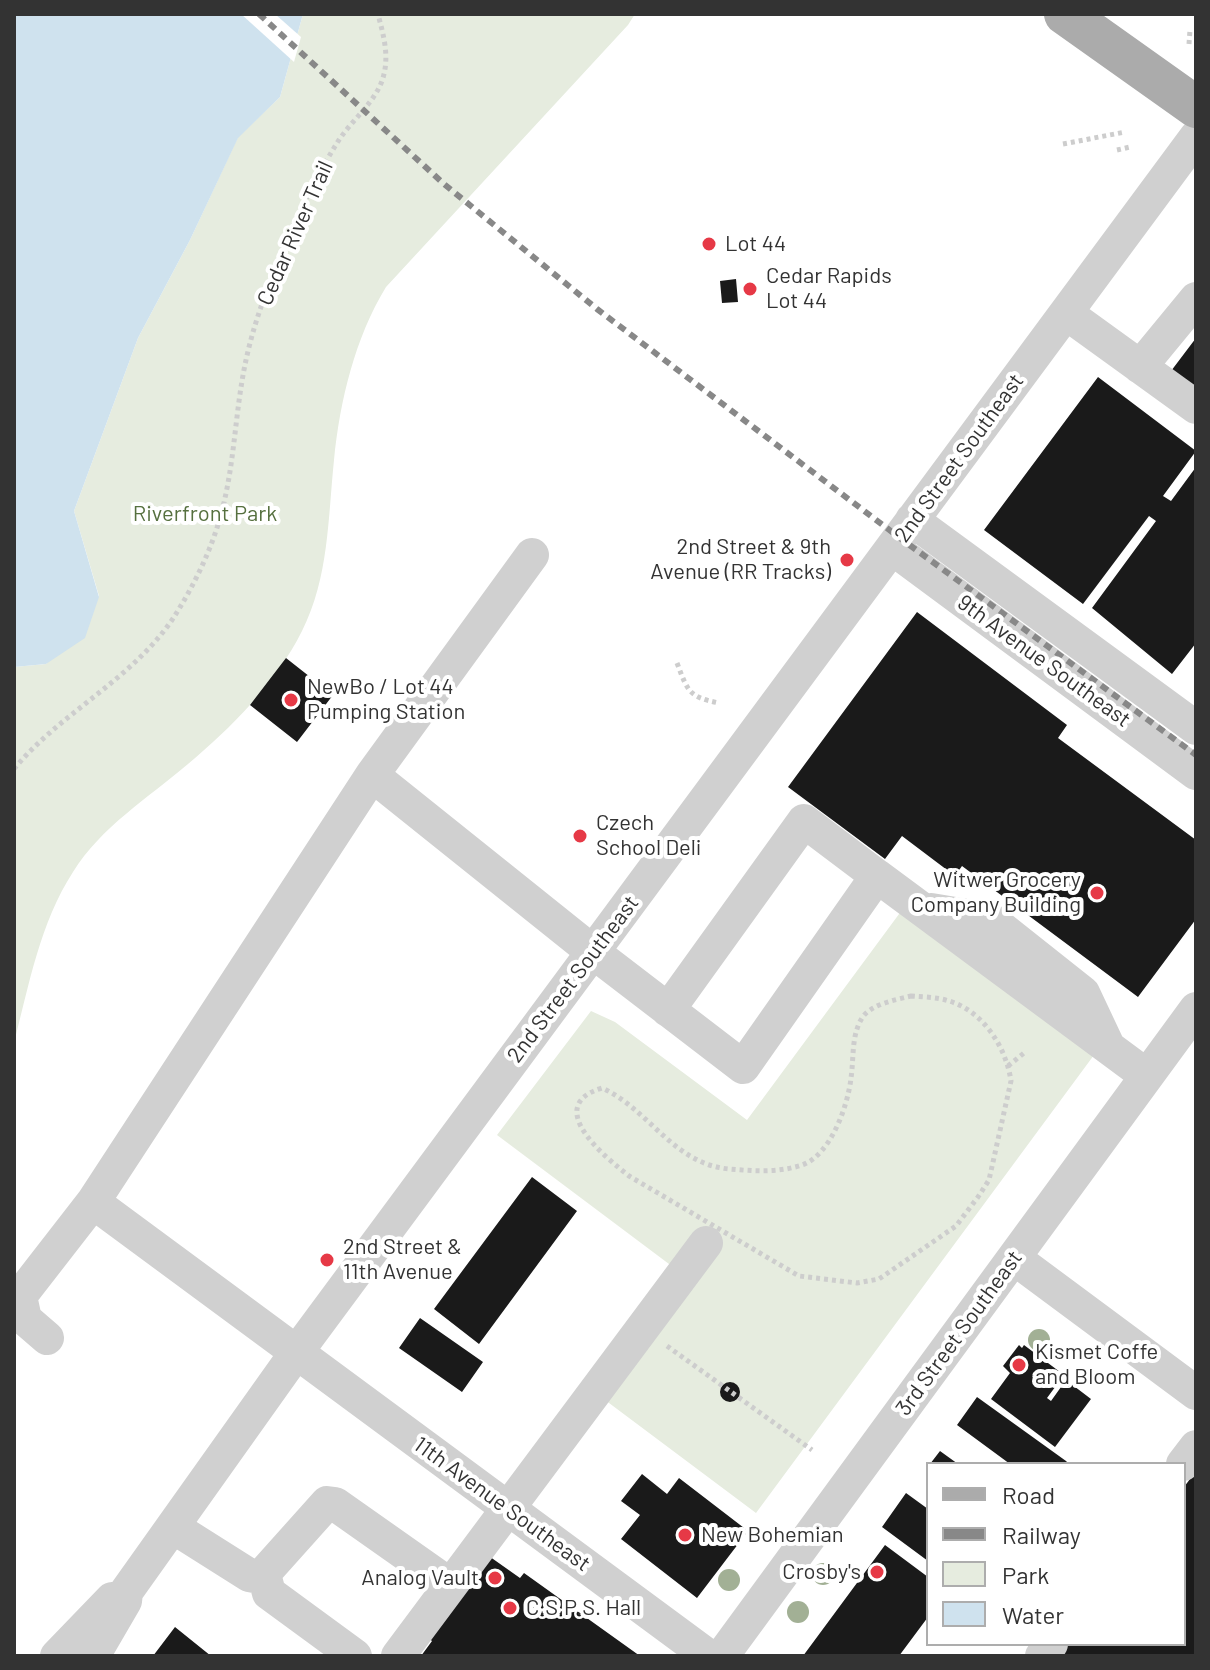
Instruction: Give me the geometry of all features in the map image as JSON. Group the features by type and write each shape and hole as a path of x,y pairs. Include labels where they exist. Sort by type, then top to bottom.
{"main road":[{"path":"1065,14 1196,107"}],"street":[{"name":"2nd Street Southeast","path":"93,1656 125,1601 126,1592 296,1353 1196,137"},
{"path":"1140,367 1196,299"},
{"path":"1066,313 1196,407"},
{"path":"912,520 1196,728"},
{"name":"9th Avenue Southeast","path":"892,548 1196,773"},
{"path":"47,1338 25,1319 20,1296 93,1202 372,775 532,555"},
{"path":"372,775 593,952 743,1067 877,876"},
{"path":"668,1010 804,821 1147,1076"},
{"name":"3rd Street Southeast","path":"722,1656 1196,1009"},
{"name":"11th Avenue Southeast","path":"93,1202 708,1656"},
{"path":"398,1656 706,1243"},
{"path":"1014,1258 1196,1393"},
{"path":"355,1656 269,1593 265,1578 267,1570 327,1503 335,1504 450,1585"},
{"path":"173,1527 249,1575 265,1578"},
{"name":"2nd Street Southeast","path":"57,1656 116,1595 126,1592"}],"path":[{"name":"Cedar River Trail","path":"14,769 152,644 171,620 203,564 225,500 246,361 270,282 326,162 350,124 372,99 384,75 386,48 378,14"},
{"path":"1189,44 1190,30"},
{"path":"1063,144 1125,132"},
{"path":"1117,150 1130,147"},
{"path":"677,663 686,688 695,698 719,703"},
{"path":"911,996 950,1001 984,1022 1008,1066 1011,1081 989,1180 978,1197 956,1226 930,1245 879,1279 857,1283 799,1276 745,1243 722,1233 629,1176 605,1158 579,1127 577,1107 588,1093 602,1088 621,1097 684,1155 724,1169 770,1171 805,1164 831,1140 848,1102 854,1038 863,1016 885,1002 911,996"},
{"path":"1008,1066 1024,1053"},
{"path":"642,1328 812,1450"}],"green space":[{"name":"Riverfront Park","path":"303,14 635,14 386,287 366,327 345,392 322,569 318,590 302,631 279,669 236,720 111,827 84,856 62,892 44,933 14,1043 14,667 46,664 99,596 74,511 138,338 190,240 238,137 280,97"},
{"path":"902,910 1094,1055 756,1513 601,1397 689,1279 497,1135 591,1011 615,1022 747,1120"}],"water":[{"path":"14,14 303,14 280,97 238,138 190,240 138,338 74,511 99,597 85,638 46,664 14,667"}],"pier":[{"path":"241,14 275,14 301,37 294,62"}],"building":[{"path":"736,279 738,302 722,303 720,281"},
{"path":"1196,338 1196,396 1168,375"},
{"path":"1098,377 1196,451 1163,496 1171,501 1196,467 1196,643 1172,674 1092,608 1156,521 1149,516 1083,604 984,530"},
{"path":"917,612 1067,725 1058,738 1196,840 1196,919 1138,997 962,866 955,876 902,836 885,859 788,787"},
{"name":"NewBo / Lot 44 Pumping Station","path":"286,658 333,695 297,742 250,705"},
{"path":"532,1177 577,1211 479,1344 434,1309"},
{"path":"420,1318 483,1362 462,1392 399,1348"},
{"path":"1019,1345 1022,1348 1024,1345 1064,1375 1047,1398 1051,1401 1066,1380 1091,1399 1055,1447 991,1399 1010,1373 1003,1366"},
{"path":"730,1382 737,1385 740,1392 737,1399 730,1402 723,1399 720,1392 723,1385"},
{"path":"977,1397 1067,1462 1007,1462 957,1425"},
{"path":"940,1451 955,1462 932,1462"},
{"path":"1196,1471 1196,1656 1058,1656 1066,1646 1186,1646 1186,1484"},
{"name":"New Bohemian","path":"642,1474 667,1494 679,1478 748,1531 697,1598 621,1539 640,1515 621,1501"},
{"path":"906,1493 926,1508 926,1560 882,1527"},
{"path":"885,1545 926,1576 926,1620 899,1656 803,1656"},
{"name":"C.S.P.S. Hall","path":"486,1554 520,1578 524,1573 640,1656 421,1656 432,1641 427,1637"},
{"path":"175,1627 211,1656 153,1656"}],"railway":[{"path":"259,14 444,184 597,309 900,538 1196,755"}],"place":[{"name":"Lot 44","path":"709,244"},
{"name":"Cedar Rapids Lot 44","path":"750,289"},
{"name":"2nd Street & 9th Avenue (RR Tracks)","path":"847,560"},
{"name":"NewBo / Lot 44 Pumping Station","path":"291,700"},
{"name":"Czech School Deli","path":"580,836"},
{"name":"Witwer Grocery Company Building","path":"1097,893"},
{"name":"2nd Street & 11th Avenue","path":"327,1260"},
{"name":"Kismet Coffe and Bloom","path":"1019,1365"},
{"name":"New Bohemian","path":"685,1535"},
{"name":"Crosby's","path":"877,1572"},
{"name":"Analog Vault","path":"495,1578"},
{"name":"C.S.P.S. Hall","path":"510,1608"}]}
